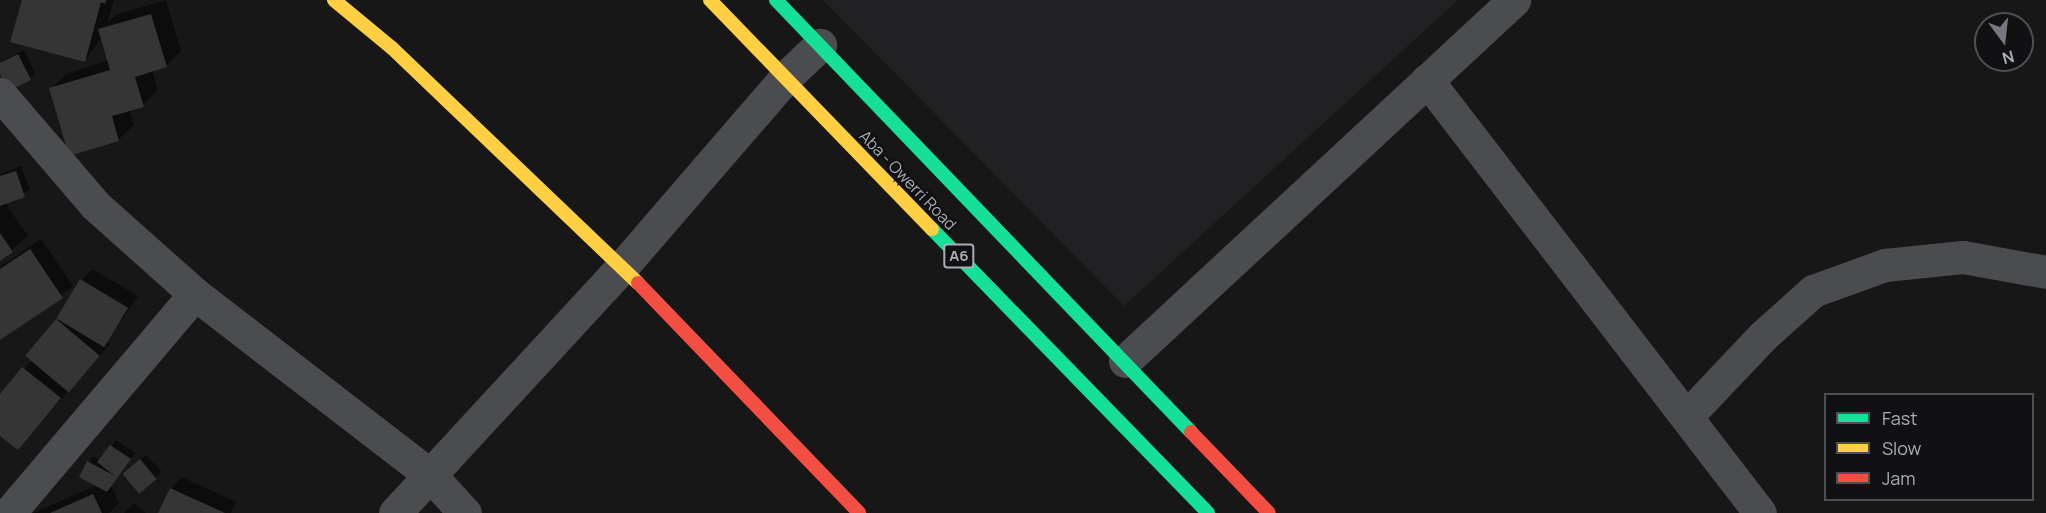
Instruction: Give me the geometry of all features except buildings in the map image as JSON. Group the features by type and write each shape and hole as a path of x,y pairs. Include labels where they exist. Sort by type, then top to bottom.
{"main road":[{"path":"334,0 392,48 622,267 859,513"},
{"name":"Aba - Owerri Road","path":"710,0 1208,513"},
{"name":"Aba - Owerri Road","path":"776,0 1269,513"}],"street":[{"path":"1125,361 1514,0"},
{"path":"395,513 622,267 786,77 820,45"},
{"path":"1426,80 1688,415 1760,513"},
{"path":"0,94 94,205 195,294 429,474 465,513"},
{"path":"1688,415 1764,335 1813,291 1884,266 1962,257 2046,272"},
{"path":"10,498 195,294"}],"shaded area":[{"path":"823,0 1458,0 1124,306"}],"traffic: fast":[{"path":"776,0 1191,432"},
{"path":"932,229 1208,513"}],"traffic: slow":[{"path":"334,0 392,48 638,283"},
{"path":"710,0 932,229"}],"traffic: jam":[{"path":"638,283 859,513"},
{"path":"1191,432 1269,513"}]}
